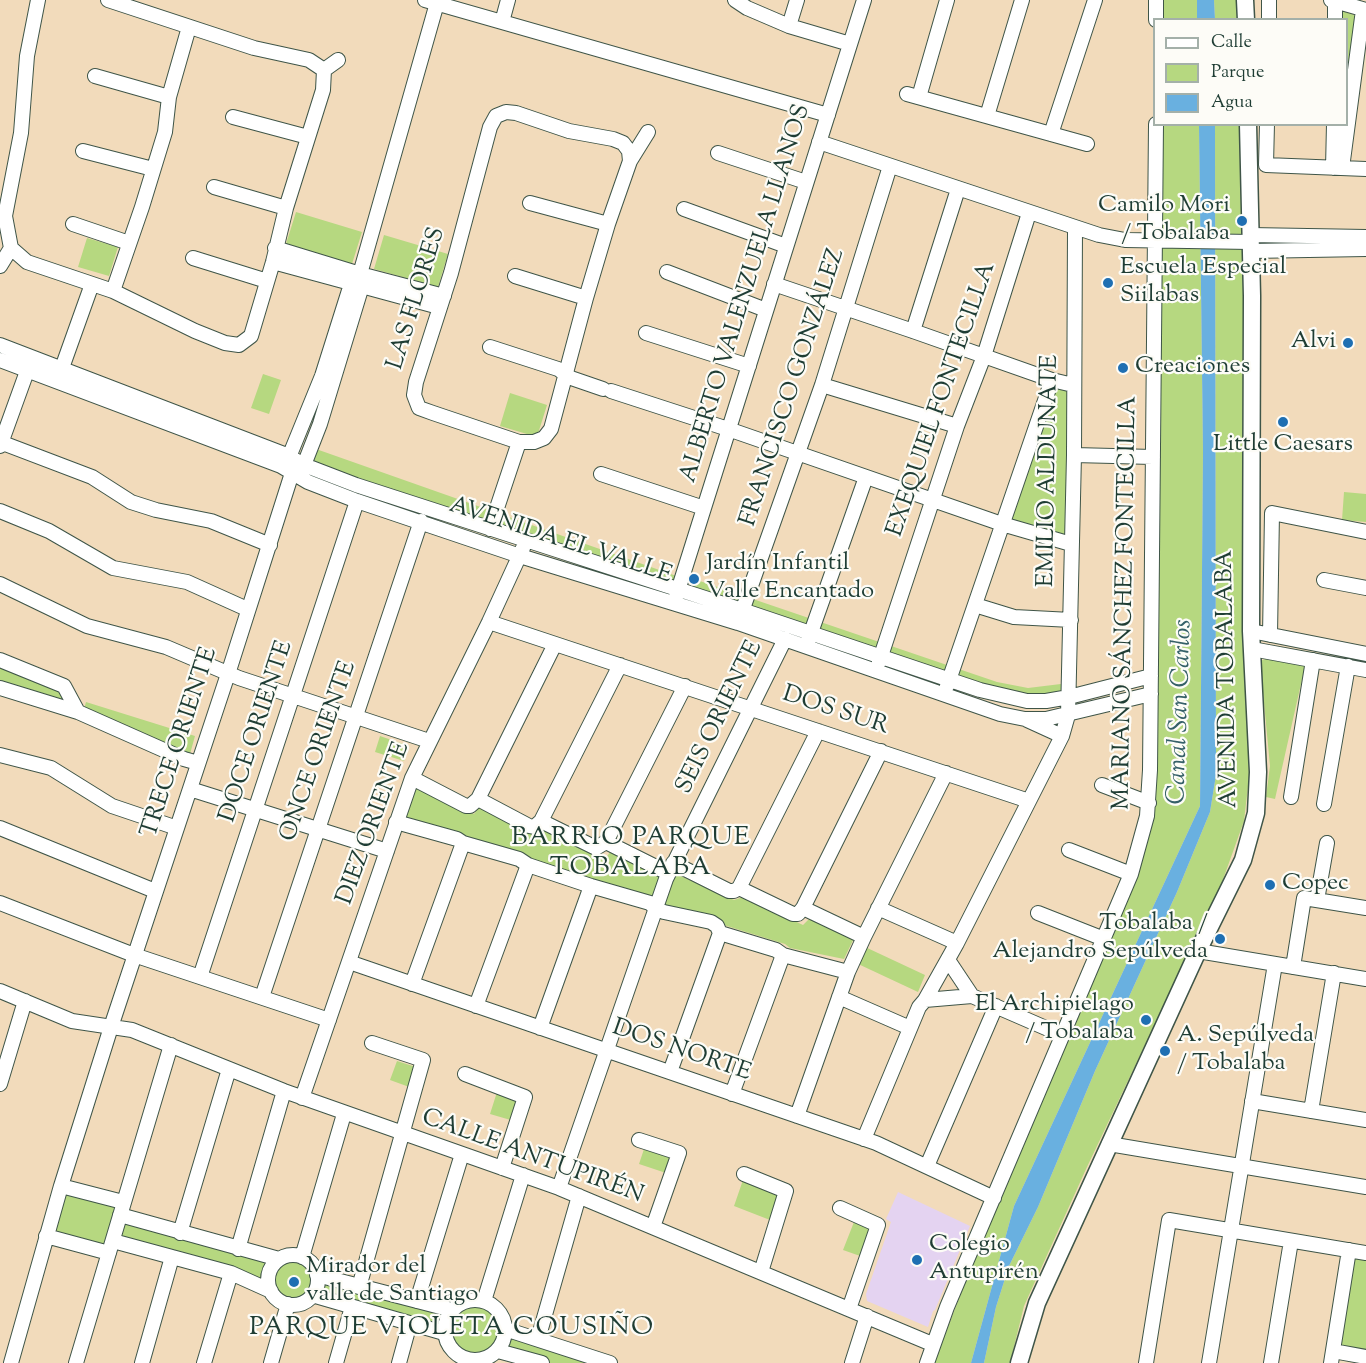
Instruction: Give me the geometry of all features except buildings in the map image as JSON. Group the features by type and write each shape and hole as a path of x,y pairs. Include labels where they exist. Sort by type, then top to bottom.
{"main road":[{"path":"1245,0 1246,18"},
{"name":"AVENIDA TOBALABA","path":"1019,1363 1037,1303 1198,951 1243,860 1256,813 1258,772 1251,631 1251,243 1248,126"}],"street":[{"path":"39,0 27,56 21,133 5,216 11,248 27,262 113,291 225,344 239,345 251,336 286,208 323,90 324,70"},
{"path":"108,0 254,48 309,60 324,70"},
{"path":"502,22 508,0"},
{"path":"735,0 747,8 789,26 850,44"},
{"path":"789,26 797,0"},
{"name":"ALBERTO VALENZUELA LLANOS","path":"676,596 864,0"},
{"path":"947,0 913,96 1087,144"},
{"path":"987,116 1022,0"},
{"path":"1051,134 1095,0"},
{"path":"1156,0 1156,18"},
{"path":"1269,0 1269,18"},
{"path":"1335,18 1333,1 1365,10 1348,109"},
{"path":"292,473 304,465 320,424 431,2 828,115"},
{"path":"113,291 165,132 169,97 189,27"},
{"path":"324,70 338,60"},
{"path":"95,76 169,97"},
{"name":"LAS FLORES","path":"519,442 420,408 414,395 490,127 496,116 506,112 516,113 569,130 623,143 629,151 630,161"},
{"path":"233,117 308,137"},
{"name":"MARIANO SÁNCHEZ FONTECILLA","path":"927,1363 932,1344 1131,874 1149,802 1156,126"},
{"path":"1267,126 1266,165 1366,170"},
{"path":"1334,126 1338,168"},
{"path":"1338,168 1345,126"},
{"path":"490,529 519,442 534,442 544,438 551,429 608,224 630,161 648,132"},
{"path":"819,142 1075,228 1125,240 1309,243 1366,237"},
{"path":"83,151 153,169"},
{"path":"718,153 806,182"},
{"name":"FRANCISCO GONZÁLEZ","path":"740,616 822,385 890,166"},
{"path":"214,187 286,208"},
{"path":"913,331 958,189"},
{"path":"530,202 608,224"},
{"path":"684,209 786,246"},
{"name":"EXEQUIEL FONTECILLA","path":"876,670 957,426 984,356 1029,213"},
{"path":"73,224 129,243"},
{"name":"EMILIO ALDUNATE","path":"864,1139 919,1007 957,944 1062,736 1068,715 1074,455 1075,228"},
{"path":"1309,243 1366,249"},
{"path":"0,266 11,248"},
{"path":"274,255 358,281 442,302"},
{"path":"193,258 267,281"},
{"path":"667,272 766,310"},
{"path":"515,276 586,298"},
{"path":"289,457 358,281"},
{"path":"62,368 92,284"},
{"path":"774,284 1052,380 1073,385"},
{"path":"646,333 748,366"},
{"name":"AVENIDA EL VALLE","path":"0,345 30,363 281,466 308,482 357,501 520,555 676,596 808,639 881,656 980,690 1027,701 1069,698 1151,676"},
{"path":"490,347 558,369 607,390 728,429 1002,524 1071,544"},
{"name":"AVENIDA EL VALLE","path":"0,360 62,368 356,485 526,541 676,596"},
{"path":"30,363 0,443 92,477 131,502 156,510 211,521 270,545"},
{"path":"944,694 1052,380"},
{"path":"822,385 957,426"},
{"path":"1074,455 1153,457"},
{"name":"TRECE ORIENTE","path":"11,1363 46,1236 111,1026 270,545 292,473 289,457"},
{"path":"601,474 704,508"},
{"path":"808,639 866,477"},
{"name":"DOCE ORIENTE","path":"200,977 357,501"},
{"path":"0,511 49,531 113,568 187,582 247,609"},
{"name":"AVENIDA TOBALABA","path":"1270,635 1272,513 1366,532"},
{"name":"ONCE ORIENTE","path":"262,998 421,521"},
{"name":"DIEZ ORIENTE","path":"302,1098 412,778 526,541"},
{"path":"1324,580 1366,588"},
{"path":"0,584 87,626 166,646 228,674 429,741"},
{"path":"975,605 1014,617 1071,620"},
{"name":"AVENIDA EL VALLE","path":"740,616 785,639 808,639 876,670 1000,714 1025,719 1046,719 1068,715 1151,694"},
{"name":"DOS SUR","path":"489,622 1029,801"},
{"path":"1251,631 1366,654"},
{"name":"SEIS ORIENTE","path":"559,1188 671,868 785,639"},
{"path":"412,778 466,806 478,799 555,644"},
{"path":"1252,649 1366,670"},
{"path":"1328,663 1331,653 1344,650"},
{"path":"0,660 64,686 78,712"},
{"path":"1291,797 1313,660"},
{"path":"478,799 529,826 534,827 541,821 620,665"},
{"path":"1324,804 1348,666"},
{"path":"541,821 596,848 606,842 685,686"},
{"path":"0,688 78,712 198,763"},
{"path":"1025,719 1062,736"},
{"path":"606,842 734,891 739,888 818,730"},
{"path":"739,888 793,914 798,914 881,751"},
{"path":"0,755 51,768 112,806 177,828"},
{"path":"796,1116 848,972 946,773"},
{"path":"1102,785 1149,802"},
{"path":"190,789 387,851"},
{"path":"396,822 519,859 528,865 650,903 656,909 711,922 717,926 720,933 670,1072"},
{"path":"0,828 155,891"},
{"path":"412,984 463,843"},
{"path":"1293,967 1327,843"},
{"path":"1069,850 1131,874"},
{"path":"476,1006 528,865"},
{"path":"540,1028 591,886"},
{"path":"1311,899 1366,908"},
{"path":"0,903 134,955 329,1020"},
{"path":"803,908 864,937"},
{"path":"878,908 957,944"},
{"path":"1038,913 1104,939"},
{"path":"720,933 776,950 783,955 848,972"},
{"path":"1198,951 1366,979"},
{"path":"732,1094 783,955"},
{"path":"948,960 972,996"},
{"name":"DOS NORTE","path":"349,962 864,1139 994,1198"},
{"path":"1209,1363 1275,964"},
{"path":"1311,1111 1334,973"},
{"name":"CALLE ANTUPIRÉN","path":"0,991 72,1021 132,1030 284,1092 559,1188 932,1344"},
{"path":"925,1000 972,996 1062,1035"},
{"path":"839,997 910,1028"},
{"path":"1,1078 25,1001"},
{"path":"927,1166 996,1006"},
{"path":"359,1287 423,1060 372,1043"},
{"path":"76,1363 171,1045"},
{"path":"180,1233 229,1069"},
{"path":"465,1074 525,1097 502,1168"},
{"path":"238,1249 284,1092"},
{"path":"1252,1101 1366,1120"},
{"path":"302,1257 344,1114"},
{"path":"639,1140 679,1154 653,1227"},
{"path":"1109,1144 1366,1187"},
{"path":"417,1301 462,1154"},
{"path":"744,1174 786,1191 761,1272"},
{"path":"484,1301 523,1175"},
{"path":"61,1186 180,1233 279,1259"},
{"path":"538,1340 579,1196"},
{"path":"840,1208 878,1225 849,1309"},
{"path":"1146,1363 1169,1220 1366,1253"},
{"path":"46,1236 172,1257 231,1273 271,1291"},
{"path":"1271,1363 1291,1240"},
{"path":"1349,1250 1332,1357 1366,1357"},
{"path":"286,1256 302,1257 309,1261 318,1275 318,1282 312,1295 301,1303 281,1302 268,1284 270,1270 279,1259 286,1256"},
{"path":"142,1363 172,1257"},
{"path":"204,1363 231,1273"},
{"path":"318,1275 452,1310"},
{"path":"312,1295 444,1333"},
{"path":"472,1300 484,1301 495,1307 502,1317 505,1329 504,1341 498,1351 484,1360 466,1362 447,1345 444,1333 446,1320 452,1310 461,1303 472,1300"},
{"path":"271,1363 288,1304"},
{"path":"336,1363 352,1307"},
{"path":"852,1363 867,1317"},
{"path":"399,1363 410,1323"},
{"path":"505,1329 610,1363"},
{"path":"498,1351 534,1362"}],"shaded area":[{"name":"Colegio Antupirén","path":"898,1192 970,1226 928,1327 867,1301 866,1294 891,1222 886,1219"}],"green space":[{"path":"1159,0 1197,0 1197,18 1159,18"},
{"path":"1214,0 1244,0 1244,18 1215,18"},
{"path":"1339,10 1357,16 1348,91 1348,18 1339,18"},
{"path":"1160,126 1199,126 1203,452 1200,806 1014,1206 971,1363 934,1363 996,1203 1106,951 1131,887 1152,816"},
{"path":"1215,126 1245,126 1243,518 1249,778 1244,821 1221,885 1087,1167 1024,1306 1010,1363 984,1363 996,1307 1009,1266 1038,1207 1095,1071 1177,892 1210,812 1216,775"},
{"path":"296,212 362,232 352,264 286,244"},
{"path":"384,235 448,254 438,287 374,269"},
{"path":"87,238 118,247 109,276 78,267"},
{"path":"263,374 281,380 269,414 251,408"},
{"path":"1052,380 1073,385 1071,544 1002,524"},
{"path":"510,393 547,405 537,437 500,426"},
{"path":"316,449 682,578 678,590 311,464"},
{"path":"1344,492 1366,494 1366,522 1342,520"},
{"path":"694,579 997,682 1028,688 1069,683 1069,697 1027,701 690,593"},
{"path":"1268,658 1305,666 1275,799 1266,797 1270,766 1260,661"},
{"path":"0,665 60,690 63,702 0,682"},
{"path":"86,702 195,736 190,754 84,709"},
{"path":"380,736 409,746 404,761 375,752"},
{"path":"415,786 474,814 480,806 535,836 542,827 605,859 613,848 663,873 652,901 402,818"},
{"path":"676,874 734,900 743,897 803,925 810,918 855,936 844,959 790,948 785,944 662,906"},
{"path":"863,946 925,975 918,992 856,963"},
{"path":"397,1061 419,1068 412,1088 390,1080"},
{"path":"497,1092 521,1100 514,1121 490,1114"},
{"path":"645,1146 673,1155 666,1173 639,1164"},
{"path":"743,1180 779,1194 770,1220 734,1206"},
{"name":"PARQUE VIOLETA COUSIÑO","path":"62,1189 115,1206 114,1215 281,1262 287,1258 301,1259 312,1269 315,1276 454,1312 473,1303 483,1305 493,1310 502,1329 607,1363 545,1363 495,1348 483,1356 469,1357 458,1353 451,1344 447,1332 310,1294 300,1301 289,1301 282,1299 273,1289 111,1237 106,1248 49,1235"},
{"path":"854,1222 873,1229 863,1257 843,1250"},
{"path":"1352,1256 1366,1258 1366,1353 1339,1348"}],"water":[{"path":"1197,0 1214,0 1215,18 1197,18"},
{"path":"1199,126 1215,126 1216,775 1210,812 1177,892 1095,1071 1038,1207 1009,1266 996,1307 984,1363 971,1363 1014,1206 1200,806 1203,452"}],"place":[{"name":"Camilo Mori / Tobalaba","path":"1242,221"},
{"name":"Escuela Especial Siilabas","path":"1108,283"},
{"name":"Alvi","path":"1348,343"},
{"name":"Creaciones","path":"1123,368"},
{"name":"Little Caesars","path":"1283,422"},
{"name":"Jardín Infantil Valle Encantado","path":"694,579"},
{"name":"Copec","path":"1270,885"},
{"name":"Tobalaba / Alejandro Sepúlveda","path":"1220,939"},
{"name":"El Archipielago / Tobalaba","path":"1146,1020"},
{"name":"A. Sepúlveda / Tobalaba","path":"1165,1051"},
{"name":"Colegio Antupirén","path":"917,1260"},
{"name":"Mirador del valle de Santiago","path":"294,1282"}],"district":[{"name":"BARRIO PARQUE TOBALABA","path":"631,855"},
{"name":"PARQUE VIOLETA COUSIÑO","path":"452,1330"}],"water label":[{"name":"Canal San Carlos","path":"1182,712"}]}
